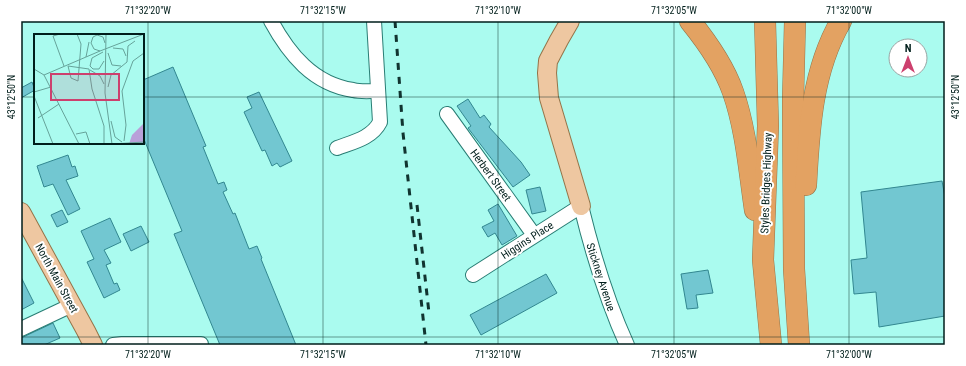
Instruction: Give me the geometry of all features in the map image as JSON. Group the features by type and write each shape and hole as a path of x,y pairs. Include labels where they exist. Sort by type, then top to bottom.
{"highway":[{"path":"690,21 704,38 723,69 733,91 742,126 763,260"},
{"name":"Styles Bridges Highway","path":"765,21 768,126 763,260 771,345"},
{"path":"795,21 793,100 794,269 799,345"},
{"path":"794,269 804,218 810,131 817,82 829,45 841,21"}],"main road":[{"path":"570,21 548,61 547,73 549,98 581,206"},
{"name":"North Main Street","path":"21,212 93,345"}],"street":[{"path":"271,21 296,59 318,78 331,85 354,91 377,91"},
{"path":"337,148 370,135 380,122 374,21"},
{"name":"Herbert Street","path":"447,114 534,235"},
{"name":"Higgins Place","path":"473,275 581,206"},
{"name":"Stickney Avenue","path":"581,206 595,261 615,319 627,345"},
{"path":"21,329 72,305"},
{"path":"114,345 201,344"}],"building":[{"path":"173,67 206,146 203,147 218,184 224,182 227,190 223,192 233,214 235,213 249,249 257,246 296,345 220,345 174,234 182,231 144,139 144,80"},
{"path":"32,82 34,91 21,98 21,88"},
{"path":"259,92 292,161 280,167 277,163 272,166 265,150 262,151 244,112 252,108 247,97"},
{"path":"468,99 480,118 484,115 491,124 489,127 521,162 530,175 513,187 468,128 471,126 457,106"},
{"path":"68,155 72,167 75,166 78,176 66,180 80,209 68,215 53,184 44,187 37,166"},
{"path":"942,181 945,197 945,316 879,327 876,292 854,294 851,260 867,258 861,192"},
{"path":"540,187 546,211 532,214 526,190"},
{"path":"498,204 517,236 502,245 495,233 488,237 482,227 494,221 488,210"},
{"path":"62,210 68,222 57,227 51,215"},
{"path":"110,218 121,242 104,250 111,263 106,265 114,284 117,283 120,290 104,298 87,262 94,259 81,231"},
{"path":"141,226 149,242 131,251 123,234"},
{"path":"708,270 713,293 696,295 698,308 687,309 681,274"},
{"path":"546,274 557,293 481,335 470,315"},
{"path":"21,277 34,303 21,310"},
{"path":"53,323 60,338 44,345 21,345 21,338"}],"railway":[{"path":"395,21 403,133 426,345"},
{"path":"417,205 429,313"}]}
